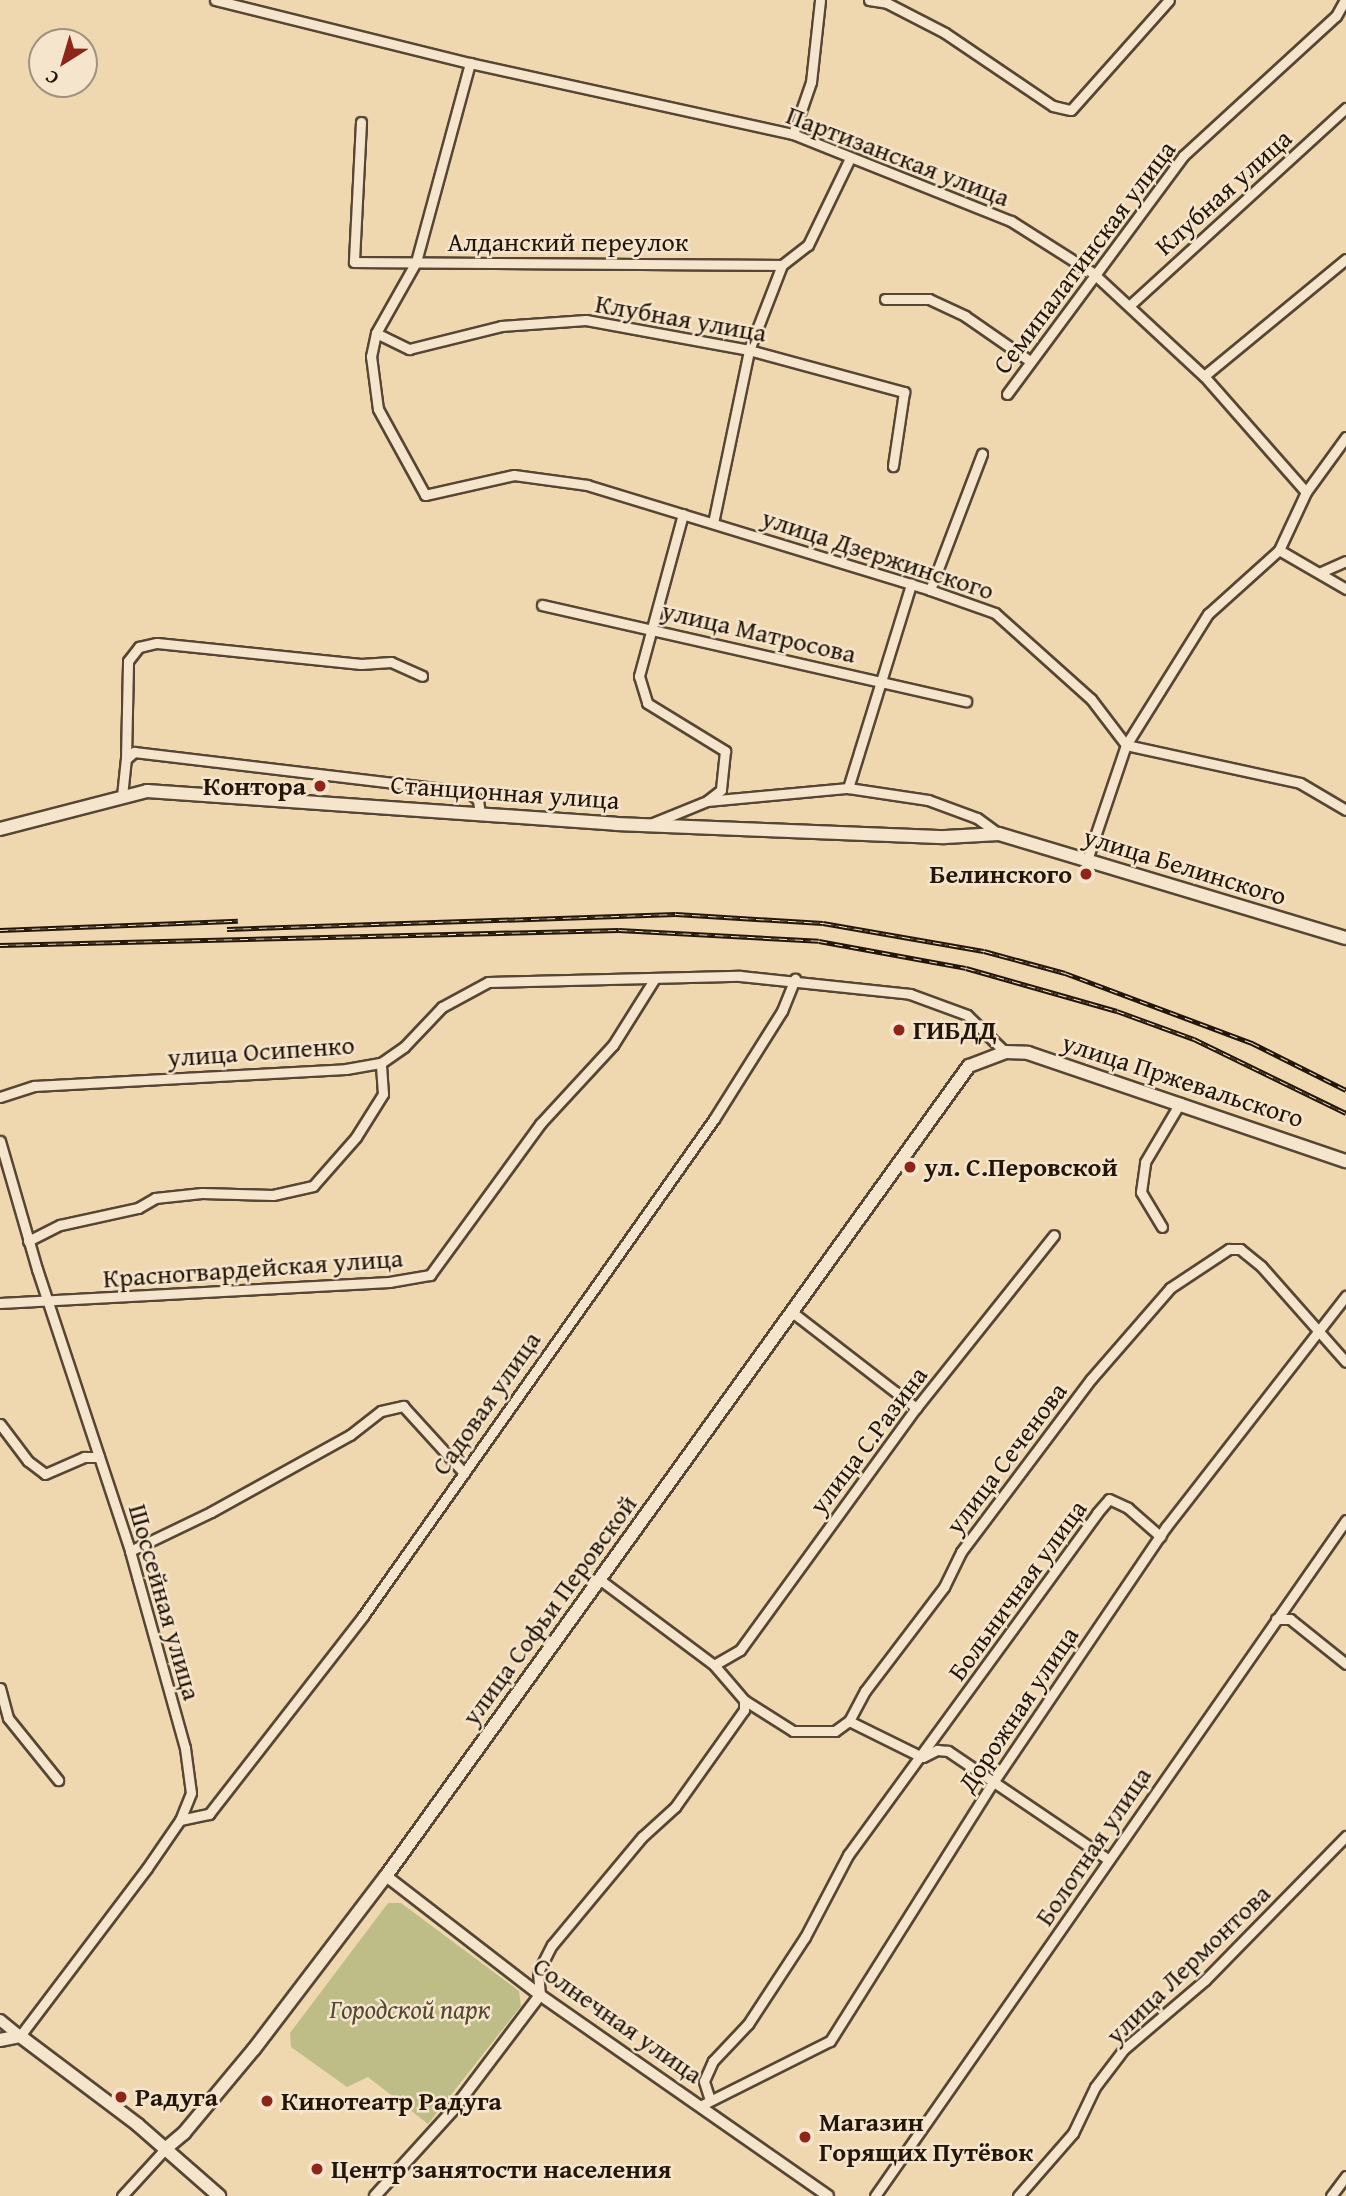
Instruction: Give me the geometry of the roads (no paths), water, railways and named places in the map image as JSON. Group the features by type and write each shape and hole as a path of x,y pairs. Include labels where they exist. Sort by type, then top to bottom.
{"main road":[{"name":"Станционная улица","path":"0,828 147,791 480,814 945,837 1005,836"},
{"name":"улица Белинского","path":"1005,836 1346,938"},
{"name":"улица Пржевальского","path":"1005,1052 1028,1053 1346,1161"},
{"name":"улица Софьи Перовской","path":"165,2149 184,2133 254,2049 386,1876 969,1066 1005,1052"},
{"path":"0,2040 20,2036 165,2149 219,2196"}],"street":[{"name":"Партизанская улица","path":"215,0 470,63 793,134 1011,221 1093,273 1129,306 1204,376 1306,492"},
{"path":"793,134 811,82 820,0"},
{"path":"869,0 887,3 945,33 1053,106 1071,110 1169,0"},
{"name":"Семипалатинская улица","path":"1007,394 1093,273 1182,156 1336,16 1345,0"},
{"path":"376,333 416,262 470,63"},
{"name":"Клубная улица","path":"1129,306 1346,108"},
{"name":"Алданский переулок","path":"360,122 354,262 782,265"},
{"path":"713,523 749,349 782,265 807,245 850,158"},
{"path":"1204,376 1346,259"},
{"path":"885,299 929,299 965,316 1030,361"},
{"name":"Клубная улица","path":"376,333 409,349 501,326 586,320 749,349 904,392 892,466"},
{"name":"улица Дзержинского","path":"376,333 371,356 378,409 425,495 514,475 587,485 911,584 995,613 1091,699 1126,745"},
{"path":"1087,860 1126,745 1208,614 1279,550 1306,492 1346,437"},
{"path":"930,590 982,454"},
{"path":"683,514 639,676 647,703 725,751 722,790 707,801"},
{"path":"1279,550 1321,572 1346,589"},
{"path":"1321,572 1346,561"},
{"path":"848,788 884,682 911,584"},
{"name":"улица Матросова","path":"542,605 966,701"},
{"path":"122,796 126,759 128,662 139,647 157,643 361,664 391,662 422,676"},
{"path":"1126,745 1300,783 1346,810"},
{"path":"126,759 134,752 469,792 478,800 480,814"},
{"name":"улица Белинского","path":"653,823 707,801 848,788 928,800 977,818 1005,836"},
{"path":"381,1063 404,1047 442,1007 488,982 655,978 795,978 911,994 967,1015 1005,1052"},
{"name":"Красногвардейская улица","path":"0,1303 48,1303 389,1282 429,1275 540,1124 613,1045 655,978"},
{"name":"Садовая улица","path":"180,1820 209,1814 239,1779 363,1616 714,1119 782,1011 795,978"},
{"name":"улица Осипенко","path":"0,1097 34,1086 346,1069 381,1063 383,1094 356,1137 313,1186 274,1195 202,1194 155,1198 138,1208 60,1225 28,1241"},
{"path":"1162,1227 1141,1192 1145,1162 1180,1103"},
{"name":"Шоссейная улица","path":"0,1141 28,1241 130,1551 185,1748 191,1793 180,1820 20,2036"},
{"name":"улица С.Разина","path":"714,1665 740,1650 916,1408 1054,1235"},
{"name":"улица Сеченова","path":"849,1721 865,1691 944,1587 961,1552 1091,1379 1170,1287 1229,1249 1240,1249 1261,1266 1320,1334"},
{"name":"Дорожная улица","path":"705,2103 830,2041 994,1781 1160,1536 1320,1334 1346,1296"},
{"path":"792,1312 916,1408"},
{"path":"1320,1334 1346,1362"},
{"path":"130,1551 211,1512 391,1409 402,1406 464,1473"},
{"path":"0,1424 28,1461 45,1474 85,1457 99,1457"},
{"name":"Больничная улица","path":"922,1757 1109,1499 1160,1536"},
{"name":"Болотная улица","path":"875,2196 1346,1520"},
{"path":"599,1579 714,1665 744,1700 793,1731 835,1731 849,1721 922,1757"},
{"path":"1276,1619 1290,1619 1346,1664"},
{"path":"0,1688 8,1718 58,1780"},
{"path":"375,2196 453,2110 540,1995 538,1972 552,1945 634,1845 675,1807 744,1710 744,1700"},
{"path":"705,2103 704,2081 713,2061 748,2024 806,1937 848,1855 922,1757 937,1750 948,1751 1109,1860"},
{"name":"улица Лермонтова","path":"1018,2196 1073,2133 1095,2087 1124,2049 1159,2023 1247,1940 1346,1836"},
{"name":"Солнечная улица","path":"386,1876 540,1995 705,2103 828,2196"},
{"path":"0,2021 20,2036"},
{"name":"улица Софьи Перовской","path":"122,2196 165,2149"},
{"path":"1331,2196 1346,2176"}],"railway":[{"path":"227,929 676,914 823,923 984,951 1065,973 1252,1043 1346,1090"},
{"path":"0,930 238,921"},
{"path":"0,945 619,930 819,941 966,968 1117,1011 1194,1039 1346,1113"}],"place":[{"name":"Контора","path":"320,786"},
{"name":"Белинского","path":"1086,874"},
{"name":"ГИБДД","path":"899,1030"},
{"name":"ул. С.Перовской","path":"910,1167"},
{"name":"Радуга","path":"121,2097"},
{"name":"Кинотеатр Радуга","path":"267,2101"},
{"name":"Магазин Горящих Путёвок","path":"805,2137"},
{"name":"Центр занятости населения","path":"317,2169"}],"park label":[{"name":"Городской парк","path":"410,2009"}]}
